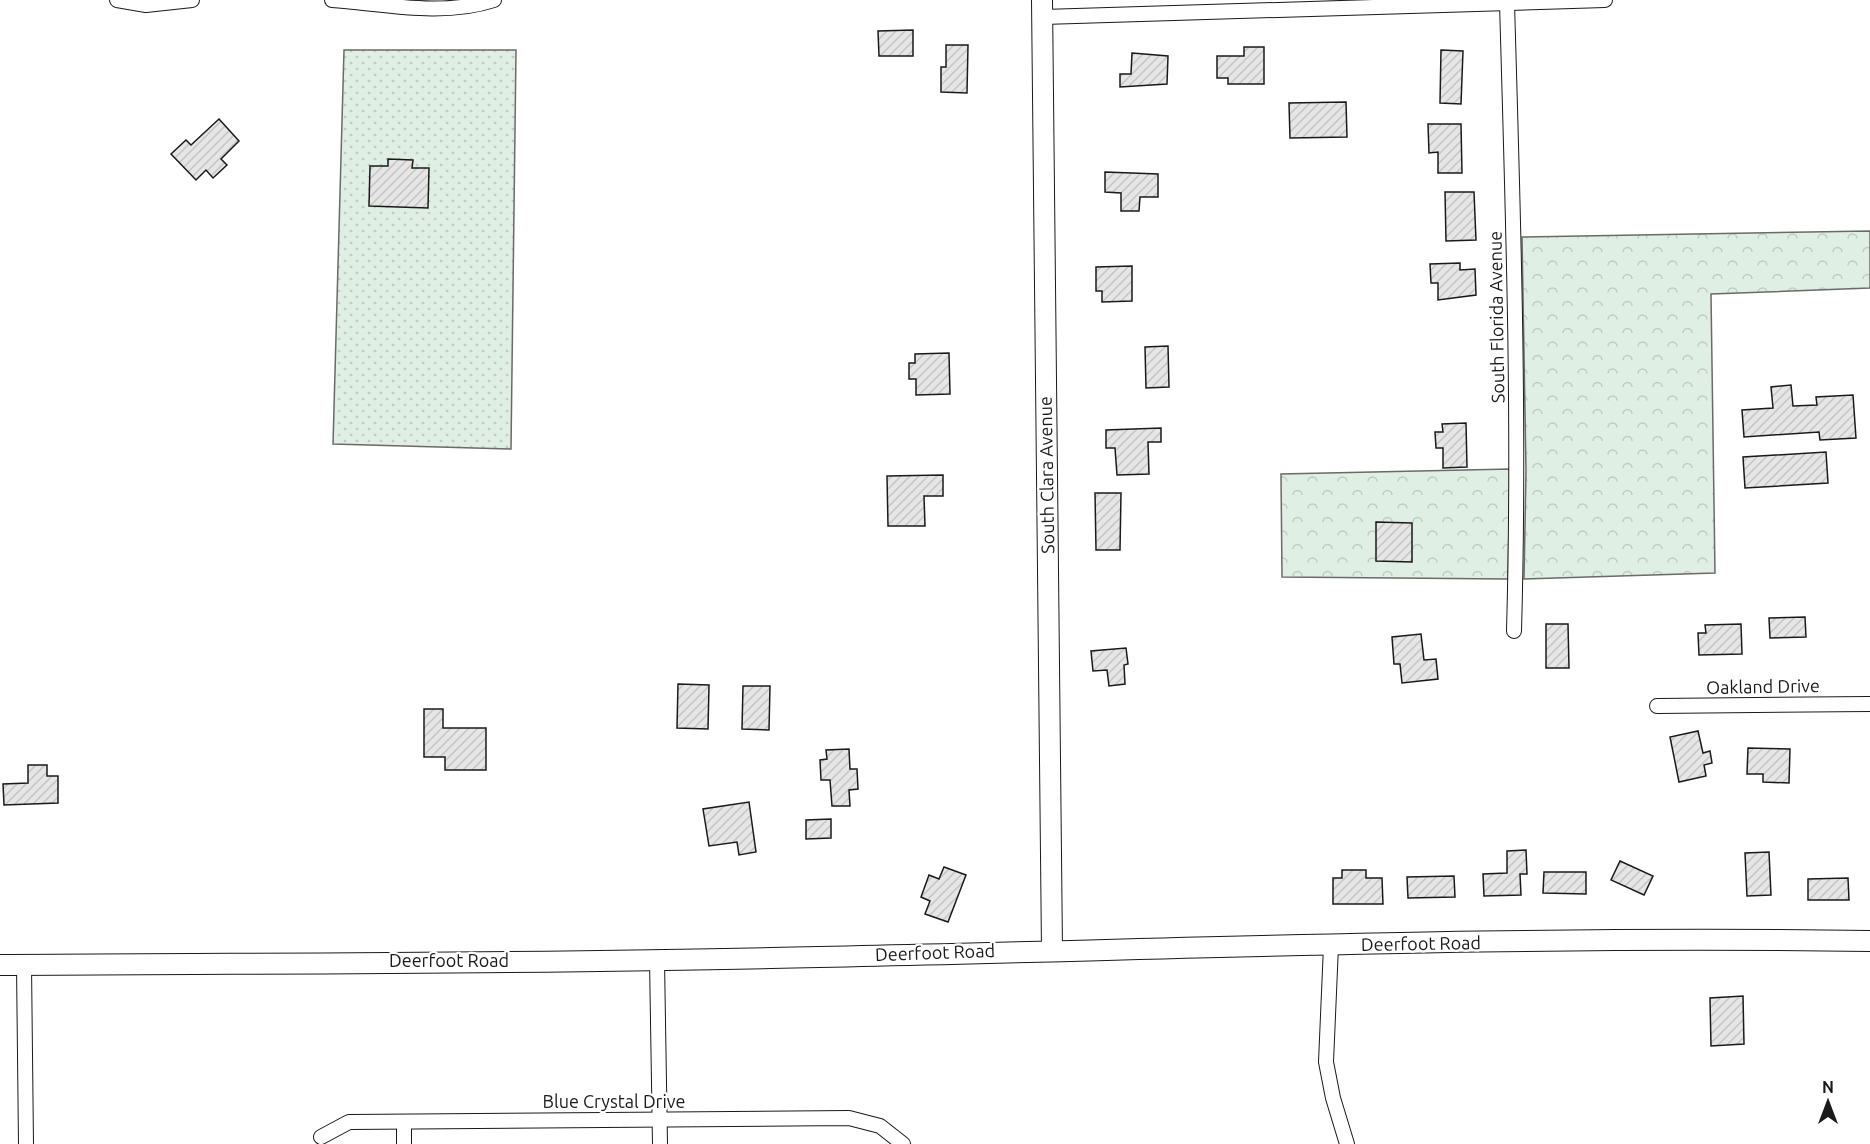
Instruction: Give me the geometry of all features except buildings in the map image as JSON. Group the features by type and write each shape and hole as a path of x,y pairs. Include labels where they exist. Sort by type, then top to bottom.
{"street":[{"path":"117,1 146,5 192,0"},
{"path":"332,0 423,9 465,7 494,0"},
{"path":"1042,9 1605,0"},
{"name":"South Florida Avenue","path":"1507,3 1518,471 1514,631"},
{"name":"South Clara Avenue","path":"1042,9 1052,950"},
{"name":"Oakland Drive","path":"1657,706 1870,704"},
{"name":"Deerfoot Road","path":"0,965 657,960 1052,950 1738,939 1870,941"},
{"path":"1331,946 1326,1062 1333,1098 1347,1144"},
{"path":"657,960 660,1144"},
{"path":"24,965 26,1144"},
{"name":"Blue Crystal Drive","path":"321,1137 349,1122 849,1118 880,1126 903,1144"},
{"path":"404,1122 404,1144"}],"green space":[{"path":"344,50 516,50 511,449 333,444"},
{"path":"1870,231 1870,288 1711,294 1715,573 1524,579 1526,471 1522,237"},
{"path":"1510,469 1508,579 1282,577 1281,474"}]}
